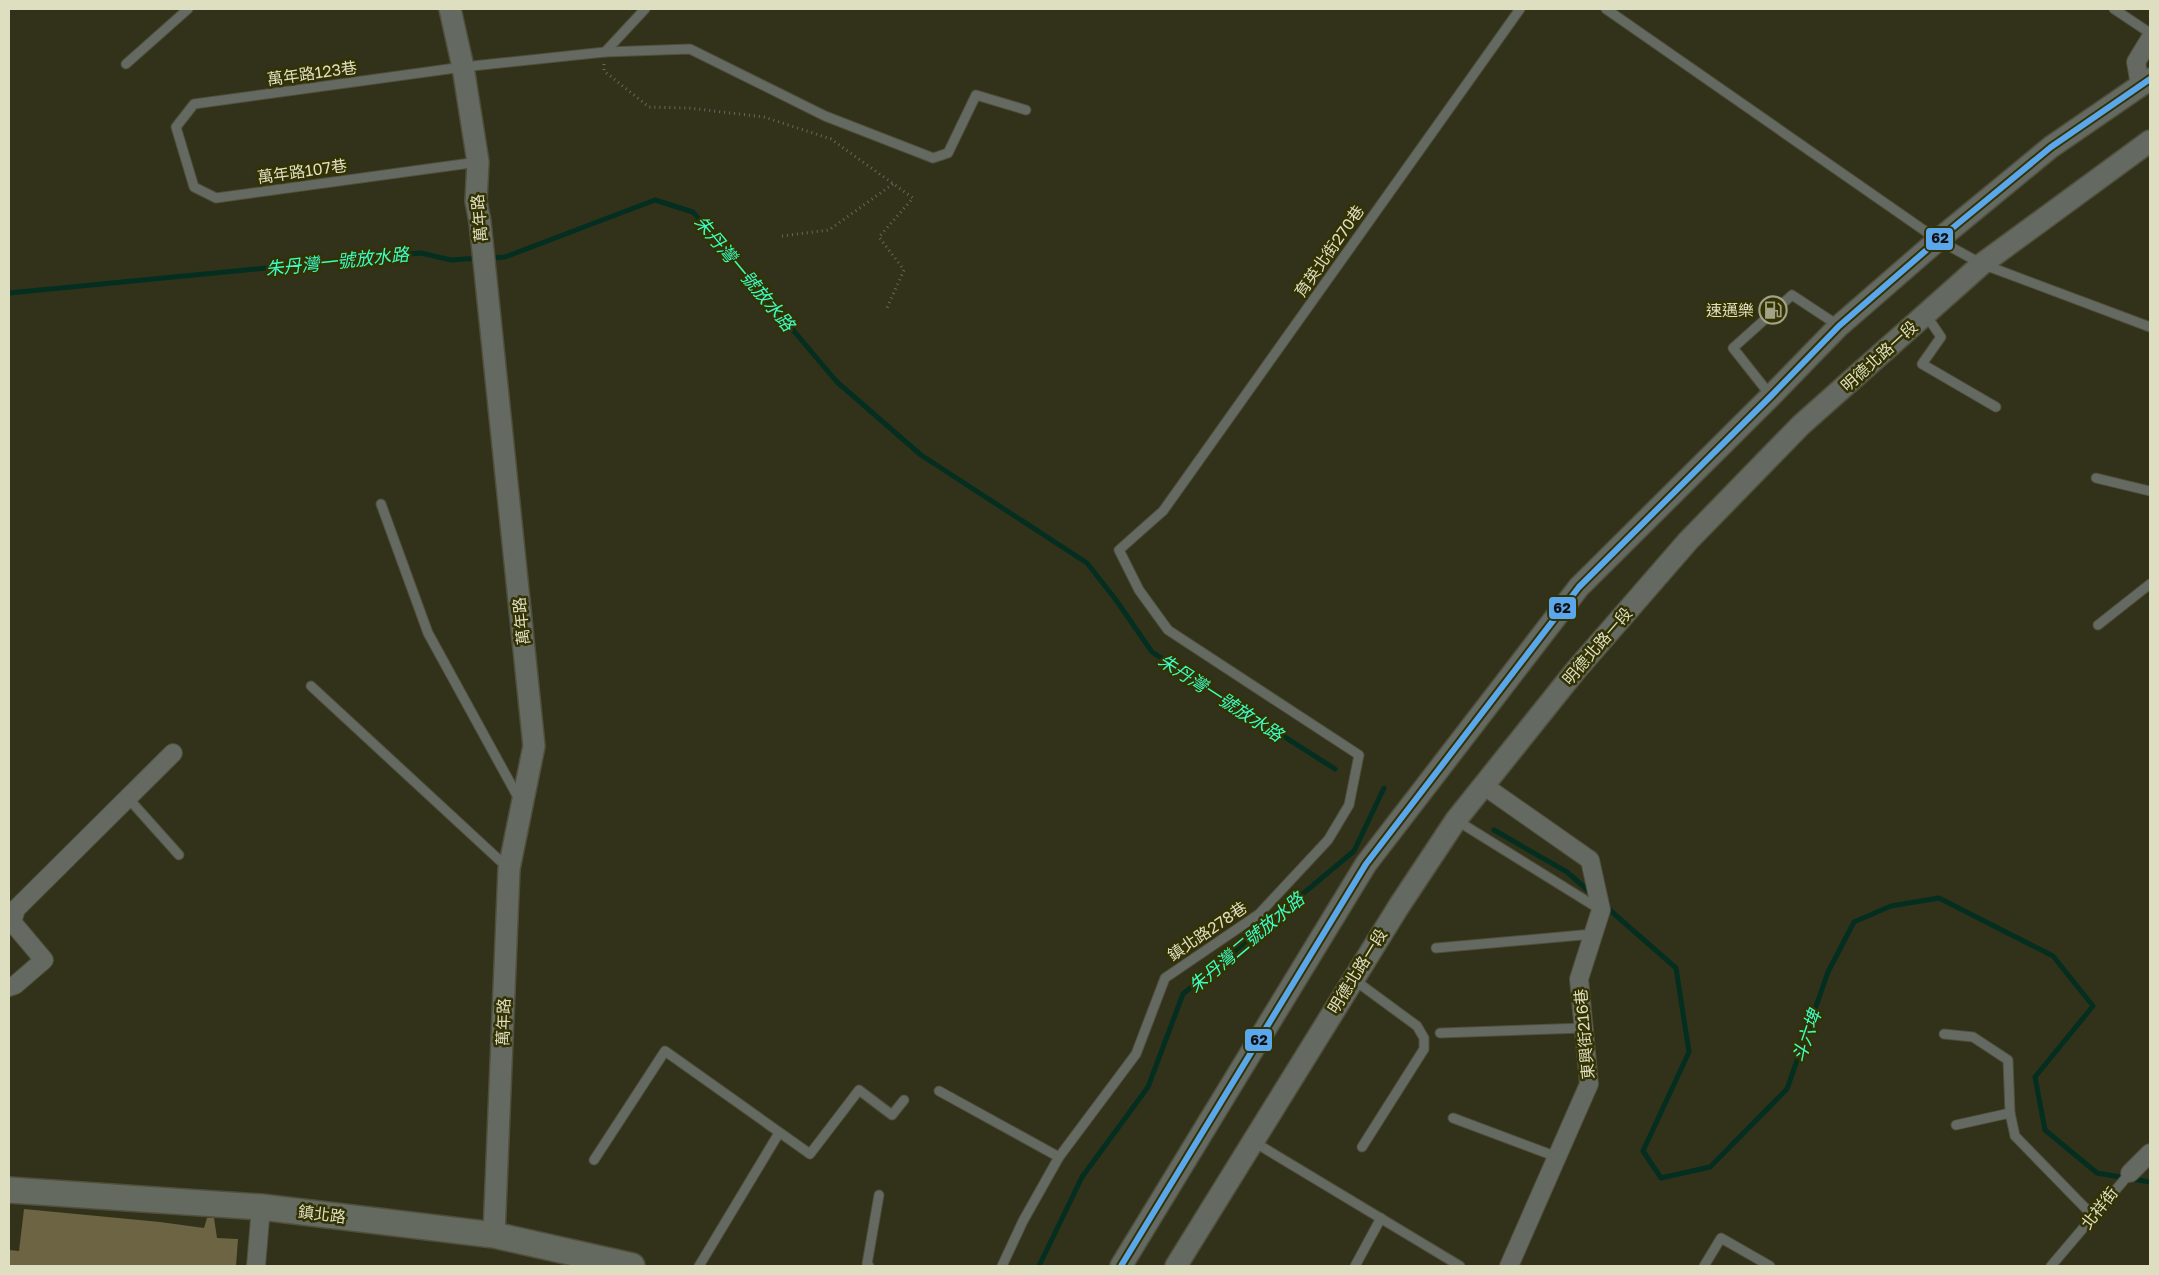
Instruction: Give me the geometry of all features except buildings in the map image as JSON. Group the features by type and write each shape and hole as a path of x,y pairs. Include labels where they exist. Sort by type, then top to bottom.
{"main road":[{"name":"鎮北路","path":"9,1190 261,1207 494,1234 632,1266"}],"street":[{"name":"萬年路","path":"450,9 463,67 478,162 476,201 480,222 534,746 509,869 494,1234"},
{"path":"1120,1266 1366,864 1578,587 1839,326 1938,240 2051,147 2145,82 2136,62 2150,39"},
{"name":"明德北路一段","path":"1176,1266 1254,1142 1352,979 1456,820 1576,670 1688,541 1801,425 1982,264 2150,141"},
{"path":"9,987 15,985 44,960 12,922 16,910 173,753"},
{"path":"1483,784 1590,860 1601,910"},
{"name":"東興街216巷","path":"1509,1266 1589,1084 1579,979 1601,910"},
{"name":"北祥街","path":"2124,1178 2150,1153"},
{"path":"256,1266 261,1207"}],"lane":[{"path":"126,64 188,9"},
{"path":"605,52 645,9"},
{"name":"育英北街270巷","path":"1359,755 1168,630 1139,590 1120,550 1163,510 1520,9"},
{"path":"1606,9 1938,240 1982,264 2150,327"},
{"path":"2114,9 2150,33"},
{"name":"萬年路123巷","path":"176,127 194,104 463,67 605,52 690,49 824,116 934,158 948,153 976,95 1026,110"},
{"name":"萬年路107巷","path":"176,127 194,187 216,198 478,162"},
{"path":"1771,396 1733,348 1792,295 1839,326"},
{"path":"1926,314 1941,337 1922,364 1996,407"},
{"path":"2096,478 2150,491"},
{"path":"381,504 428,633 523,806"},
{"path":"2098,625 2150,584"},
{"path":"311,686 509,869"},
{"name":"鎮北路278巷","path":"1002,1266 1023,1221 1059,1157 1136,1054 1165,978 1259,914 1328,840 1349,805 1359,755"},
{"path":"128,798 179,855"},
{"path":"1456,820 1601,910"},
{"path":"1436,948 1593,934"},
{"path":"1352,979 1417,1026 1424,1038 1424,1048 1362,1146"},
{"path":"1440,1034 1584,1028"},
{"path":"1944,1034 1973,1037 2008,1060 2010,1113 2015,1136 2094,1217"},
{"path":"594,1160 665,1052 810,1154 859,1090 892,1115 904,1100"},
{"path":"939,1091 1059,1157"},
{"path":"1956,1125 2010,1113"},
{"path":"1453,1118 1557,1158"},
{"path":"699,1266 779,1132"},
{"path":"1254,1142 1460,1266"},
{"name":"北祥街","path":"2051,1266 2094,1217 2124,1178"},
{"path":"869,1266 867,1264 879,1195"},
{"path":"1354,1266 1382,1218"},
{"path":"1704,1266 1721,1238 1770,1266"}],"path":[{"path":"605,52 604,71 649,107 688,108 764,117 831,139 913,198 879,237 904,270 887,308"},
{"path":"782,236 829,230 893,184"}],"waterway":[{"name":"朱丹灣一號放水路","path":"488,258 505,257 655,200 693,212 837,382 921,455 1087,563 1116,600 1152,652 1335,769"},
{"name":"朱丹灣一號放水路","path":"9,293 421,253 451,260 480,258"},
{"name":"朱丹灣二號放水路","path":"1039,1266 1082,1177 1148,1087 1183,994 1354,851 1384,788"},
{"name":"斗六埤","path":"1494,830 1567,872 1592,894"},
{"name":"斗六埤","path":"1604,905 1676,968 1689,1052 1643,1151 1661,1178 1710,1167 1787,1089 1828,972 1854,922 1891,906 1939,898 2053,956 2093,1006 2035,1077 2045,1130 2097,1173 2150,1182"}],"transit line":[{"name":"62","path":"1121,1266 1366,864 1579,587 1839,326 1938,240 2051,147 2150,79"}],"place":[{"name":"速邁樂","path":"1773,310"}]}
